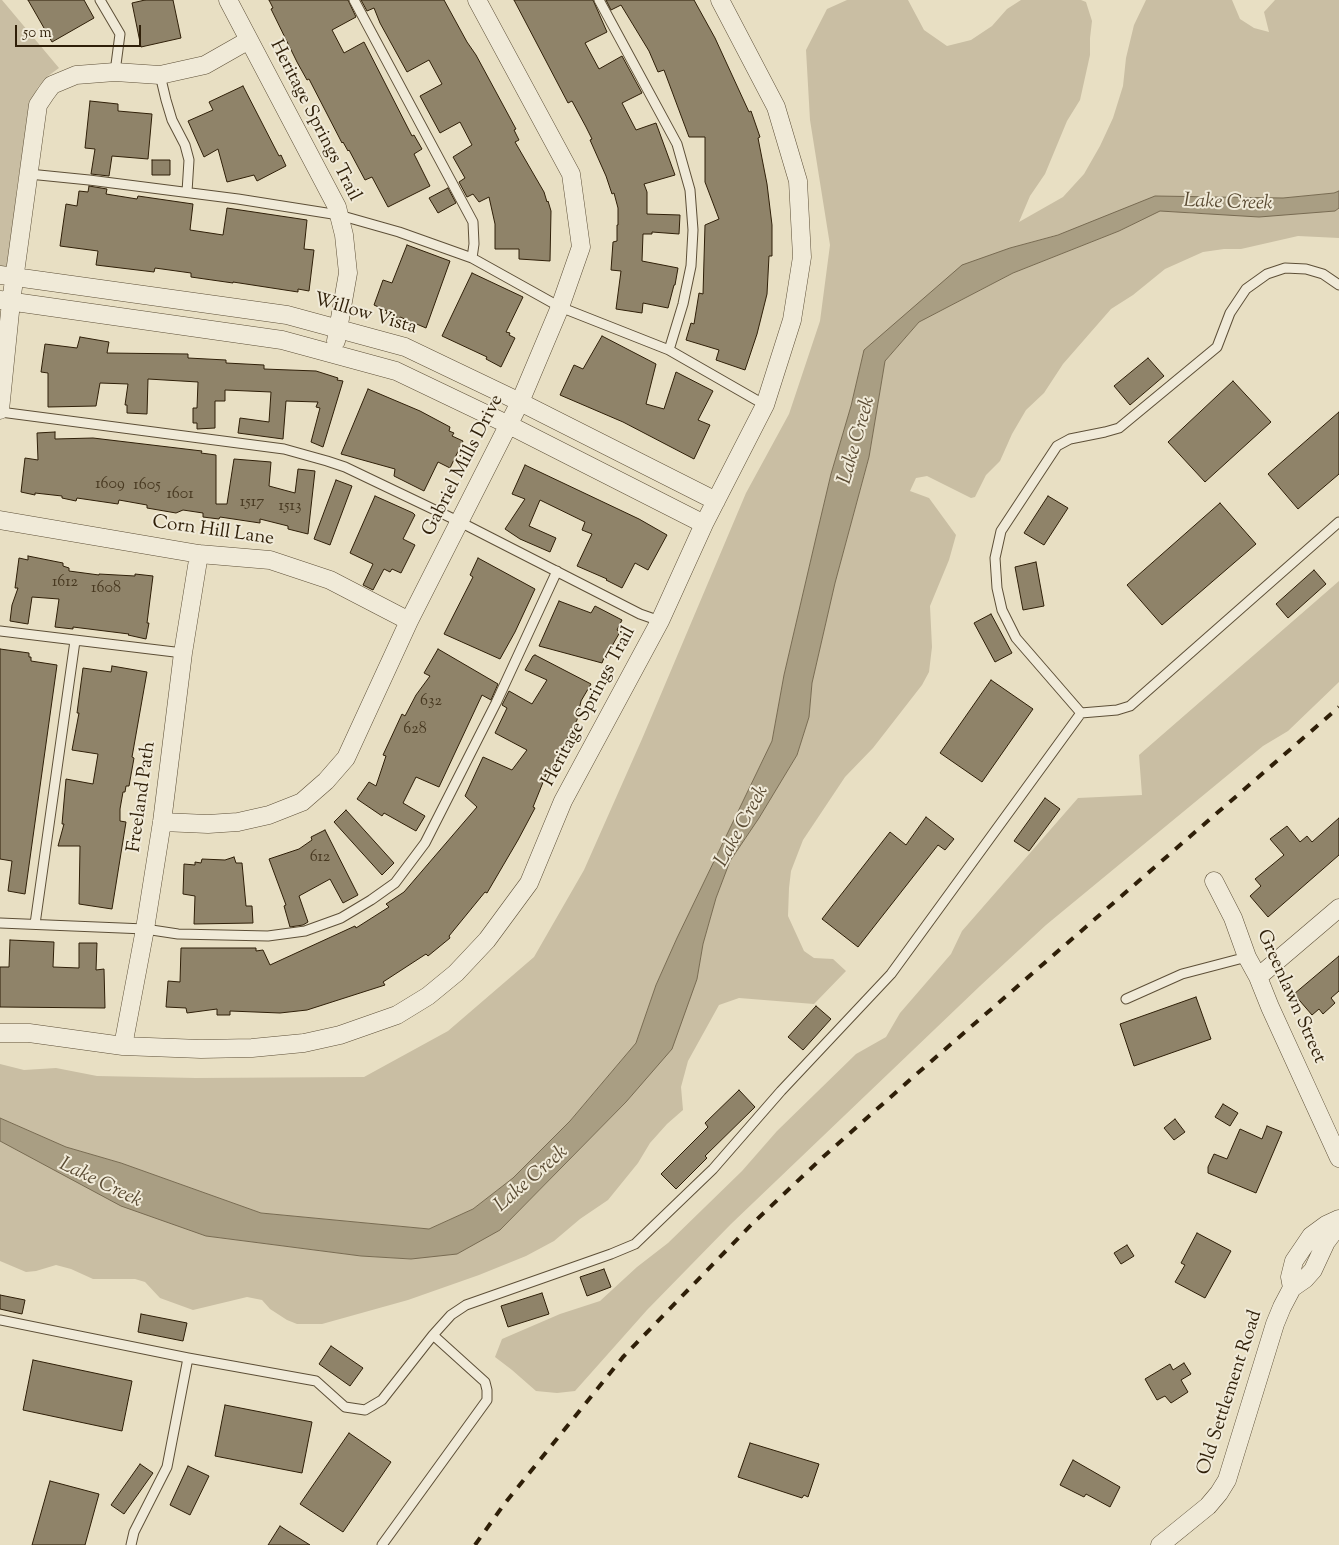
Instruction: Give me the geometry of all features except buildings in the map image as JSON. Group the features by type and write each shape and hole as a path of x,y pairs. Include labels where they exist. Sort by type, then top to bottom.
{"street":[{"name":"Heritage Springs Trail","path":"228,0 337,207 344,235 348,273 335,354"},
{"name":"Gabriel Mills Drive","path":"162,822 208,824 238,822 269,816 302,802 326,781 346,758 409,621 520,402 560,307 581,247 570,174 476,0"},
{"name":"Heritage Springs Trail","path":"0,1033 28,1033 123,1046 201,1049 252,1048 304,1043 340,1035 389,1018 428,996 456,973 487,940 529,883 563,801 660,622 704,524 765,405 792,320 802,257 798,181 776,107 720,0"},
{"path":"0,411 7,276 28,174 38,105 52,85 76,75 115,72 160,75 205,65 249,40"},
{"name":"Willow Vista","path":"7,276 287,315 405,347 520,402 716,501"},
{"path":"5,301 282,340 396,371 509,425 704,524"},
{"name":"Corn Hill Lane","path":"0,520 199,554 270,560 330,580 409,621"},
{"name":"Freeland Path","path":"123,1046 162,822 183,653 199,554"},
{"name":"Greenlawn Street","path":"1214,881 1233,918 1247,956 1339,1158"},
{"path":"1258,977 1339,908"},
{"name":"Old Settlement Road","path":"1160,1545 1208,1506 1227,1480 1275,1324 1292,1288 1290,1277 1294,1261 1311,1236 1326,1225 1338,1221"}],"lane":[{"path":"100,0 120,34 115,72"},
{"path":"354,0 473,222 474,244 472,258"},
{"path":"599,0 677,144 690,190 694,230 691,266 669,350"},
{"path":"160,75 172,120 189,160 187,192"},
{"path":"28,174 187,192 339,215 399,232 472,258 560,307 669,350 765,405"},
{"path":"1081,712 1016,638 1002,610 997,588 995,558 1001,531 1057,446 1070,439 1119,428 1217,346 1230,313 1246,289 1267,274 1285,268 1306,269 1323,274 1339,285"},
{"path":"0,411 284,449 345,467 460,522 640,614 660,622"},
{"path":"1081,712 1117,710 1130,706 1339,522"},
{"path":"0,923 145,928 178,934 258,936 303,932 341,918 371,900 395,883 425,842 492,712 557,571"},
{"path":"0,631 183,653"},
{"path":"35,924 75,641"},
{"path":"0,1320 188,1358 316,1381 345,1407 365,1410 382,1400 451,1315 466,1305 635,1244 713,1169 781,1091 892,974 1081,712"},
{"path":"1126,999 1182,974 1247,956"},
{"path":"382,1545 487,1400 485,1382 433,1335"},
{"path":"130,1545 134,1532 166,1467 188,1358"}],"shaded area":[{"path":"0,0 2,0 59,68 38,87 31,101 17,187 10,264 6,270 0,271"},
{"path":"847,0 908,0 924,30 947,46 971,40 992,26 1007,9 1021,0 1081,0 1086,2 1092,21 1090,55 1080,100 1067,121 1045,174 1030,196 1019,222 1063,197 1084,174 1113,118 1123,86 1126,58 1134,25 1146,0 1232,0 1240,19 1254,28 1269,32 1264,12 1275,0 1339,0 1339,191 1283,198 1197,196 1010,248 864,350 818,529 784,675 772,741 677,938 656,985 636,1043 570,1121 513,1178 473,1209 429,1229 261,1213 121,1163 66,1147 0,1118 0,1064 24,1070 56,1068 97,1076 196,1078 364,1077 448,1031 534,957 584,870 642,739 746,493 789,414 820,321 830,245 810,120 806,50 827,9"},
{"path":"1339,208 1339,238 1298,236 1241,249 1203,252 1165,269 1133,295 1111,309 1063,364 1044,393 1026,410 1012,434 1000,461 986,475 975,497 971,498 927,476 916,478 910,491 929,498 956,535 949,560 930,606 932,647 929,672 922,685 873,748 845,777 803,840 791,871 788,916 804,951 814,958 833,959 846,971 814,1004 739,998 719,1005 688,1061 681,1087 683,1110 650,1143 638,1163 608,1200 580,1219 554,1241 526,1256 408,1300 322,1324 297,1324 270,1309 262,1300 247,1297 193,1310 160,1298 145,1282 135,1279 93,1279 71,1269 56,1265 26,1272 0,1261 0,1141 206,1236 361,1256 411,1259 500,1230 626,1102 697,979 703,944 716,898 730,861 759,818 797,755 809,717 812,683 835,583 869,458 885,361 919,322 1013,273 1119,231 1160,210 1197,214 1335,211"},
{"path":"1339,581 1339,682 1288,731 1263,746 1046,925 980,986 731,1224 647,1310 575,1391 557,1393 536,1391 495,1357 502,1339 560,1314 600,1301 637,1267 668,1243 742,1171 777,1131 856,1054 886,1037 900,1013 951,954 962,931 1078,798 1142,795 1139,755"}],"water":[{"name":"Lake Creek","path":"1339,191 1339,208 1335,211 1259,217 1160,211 1119,231 1013,273 919,322 885,361 869,457 835,583 812,683 809,717 797,755 759,818 730,861 716,898 703,944 697,979 672,1049 626,1102 500,1230 457,1254 411,1259 361,1256 206,1236 121,1206 0,1141 0,1118 66,1147 121,1163 261,1213 429,1229 473,1209 513,1178 570,1121 636,1043 656,985 677,938 772,741 784,675 818,529 864,350 962,265 1010,248 1058,235 1155,196 1283,198"}],"railway":[{"path":"475,1545 505,1503 623,1357 752,1224 823,1157 912,1078 1339,707"}]}
